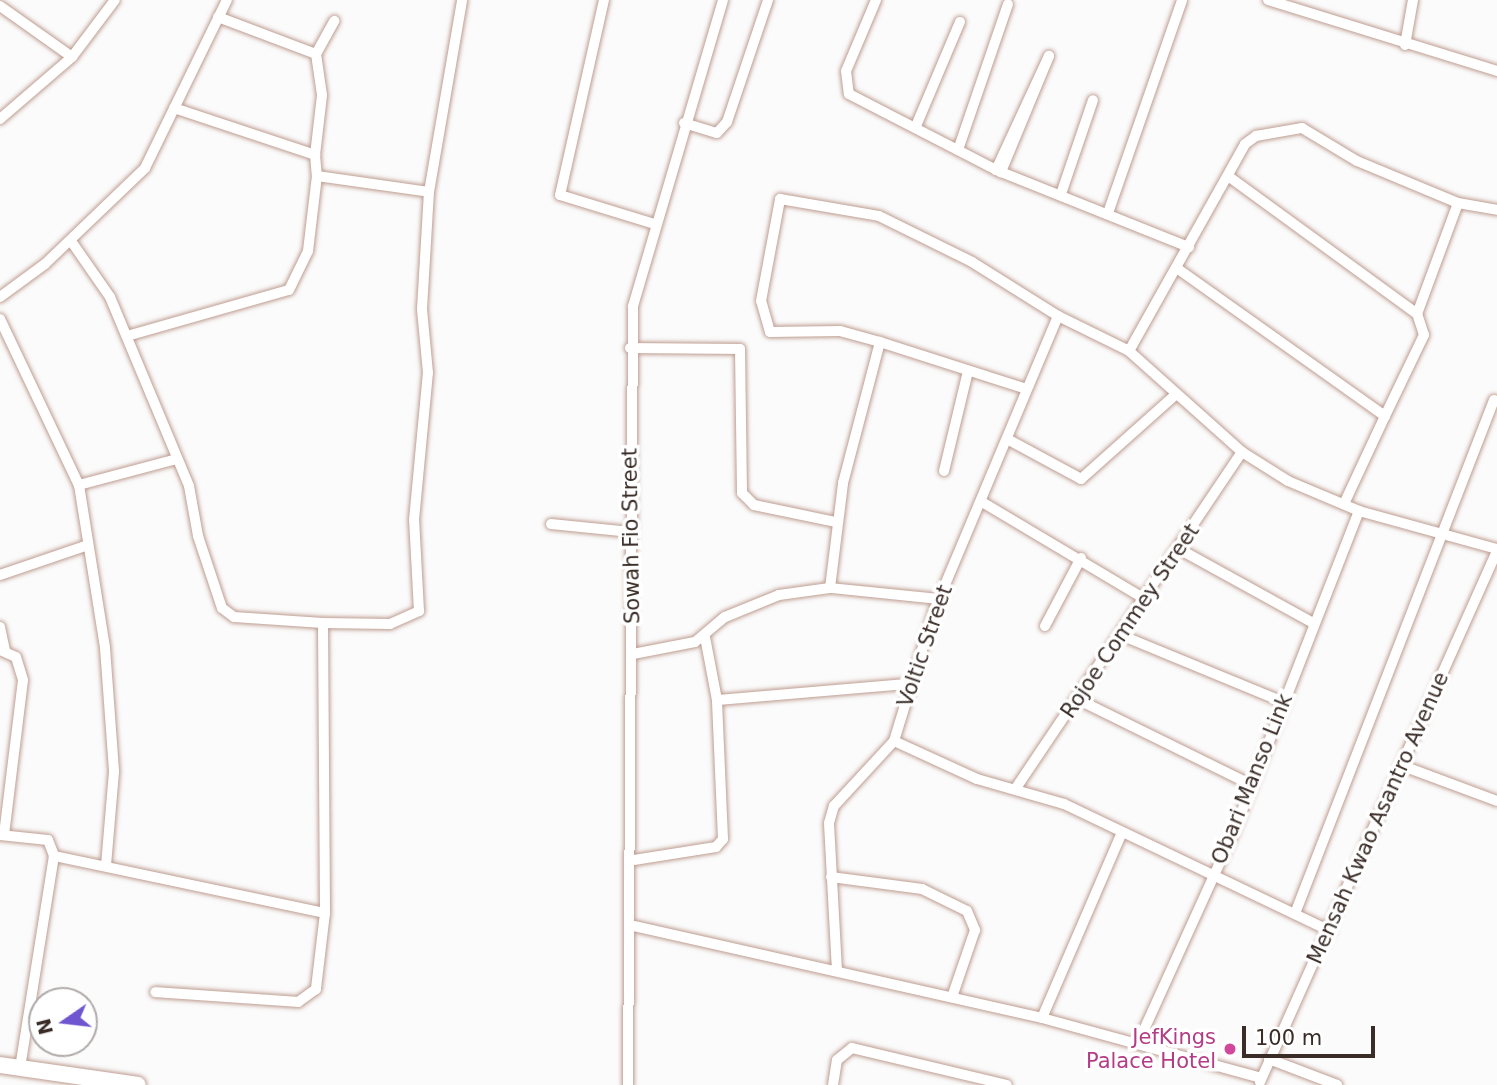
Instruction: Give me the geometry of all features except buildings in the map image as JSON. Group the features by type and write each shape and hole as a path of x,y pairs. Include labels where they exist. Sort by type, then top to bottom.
{"main road":[{"path":"0,1065 138,1085"}],"street":[{"path":"0,119 72,57 115,0"},
{"path":"0,297 71,241 145,168 227,0"},
{"path":"71,241 97,272 127,336 177,459 222,608 234,617 323,623 390,624 419,611 414,520 429,358 422,309 429,192 462,0"},
{"path":"604,0 560,195 654,224"},
{"name":"Sowah Fio Street","path":"628,1085 634,926 630,348 637,286 723,0"},
{"path":"684,123 717,133 727,122 768,0"},
{"path":"876,0 846,71 846,89 999,171 1189,247"},
{"path":"1108,213 1182,0"},
{"path":"1268,0 1405,45 1497,71"},
{"path":"1405,45 1413,0"},
{"path":"958,150 1008,4"},
{"path":"0,6 72,57"},
{"path":"218,17 316,54"},
{"path":"127,336 289,290 308,251 317,176 315,155 322,95 316,54 334,21"},
{"path":"916,126 960,22"},
{"path":"999,171 1030,100"},
{"path":"1061,194 1093,100"},
{"path":"174,108 315,155"},
{"path":"1129,351 1178,269 1228,176 1256,136 1302,128 1357,161 1458,202 1497,210"},
{"path":"317,176 429,192"},
{"path":"1228,176 1417,314 1424,335 1344,504"},
{"path":"1026,388 840,331 770,332 761,301 780,199 803,198 879,216 972,262 1058,316 1129,351 1174,396 1242,452 1288,481 1359,511 1446,533 1497,550"},
{"path":"1417,314 1458,202"},
{"path":"1178,269 1385,416"},
{"name":"Voltic Street","path":"837,971 831,877 834,806 894,741 907,684 939,599 1009,440 1026,388 1058,316"},
{"path":"0,319 3,333 79,485 85,546 105,648 112,744 113,820 106,865"},
{"path":"830,588 836,522 880,342"},
{"path":"630,348 740,349 742,493 754,505 836,522"},
{"path":"944,471 968,371"},
{"path":"1009,440 1081,479 1174,396"},
{"path":"1296,911 1446,533 1494,400"},
{"name":"Rojoe Commey Street","path":"1016,788 1123,636 1242,452"},
{"path":"79,485 177,459"},
{"path":"982,502 1081,558 1145,599"},
{"name":"Obari Manso Link","path":"1138,1043 1212,879 1248,783 1359,511"},
{"path":"551,524 631,532"},
{"path":"0,575 85,546"},
{"path":"1180,549 1313,623"},
{"name":"Mensah Kwao Asantro Avenue","path":"1260,1081 1330,931 1497,550"},
{"path":"1045,626 1081,558"},
{"path":"633,654 705,637 739,609 830,588 939,599"},
{"path":"155,992 309,999 316,989 326,913 323,623"},
{"path":"0,627 3,650 16,657 23,680 2,835 48,840 54,856 20,1068"},
{"path":"1123,636 1283,702"},
{"path":"634,860 716,847 723,838 717,700 705,637"},
{"path":"717,700 907,684"},
{"path":"1079,701 1248,783"},
{"path":"894,741 977,779 1016,788 1064,804 1212,879 1296,911 1330,931"},
{"path":"1403,766 1497,801"},
{"path":"1042,1018 1121,835"},
{"path":"54,856 326,913"},
{"path":"831,877 922,889 967,911 975,930 952,997"},
{"path":"634,926 1042,1018 1138,1043 1260,1081"},
{"path":"833,1085 837,1060 852,1048 1007,1085"},
{"path":"1269,1059 1338,1085"}],"place":[{"name":"JefKings Palace Hotel","path":"1230,1049"}]}
